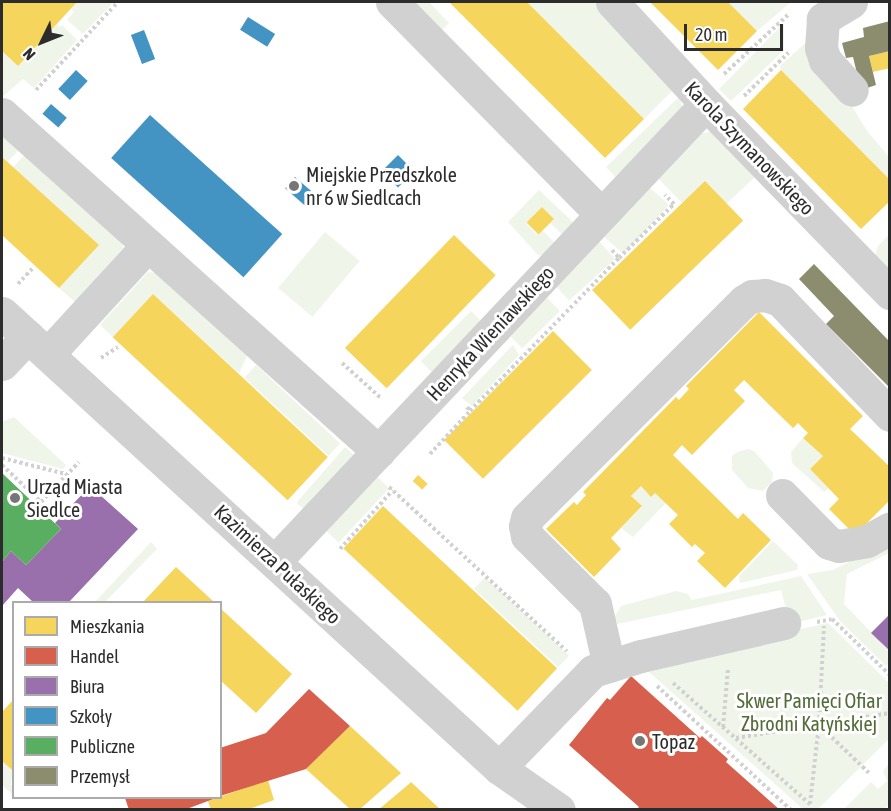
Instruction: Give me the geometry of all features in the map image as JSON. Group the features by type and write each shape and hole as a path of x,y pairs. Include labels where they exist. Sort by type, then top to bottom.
{"street":[{"path":"392,2 602,214"},
{"name":"Karola Szymanowskiego","path":"612,2 712,92 890,293"},
{"path":"851,2 824,19 805,25 825,60 852,90"},
{"name":"Henryka Wieniawskiego","path":"275,561 602,214 712,92"},
{"path":"2,114 379,452"},
{"path":"2,364 38,345 147,245"},
{"path":"609,666 595,604 527,536 525,526 527,518 744,301 752,296 765,295 780,300 890,415"},
{"name":"Kazimierza Pułaskiego","path":"7,301 38,345 499,768 559,810"},
{"path":"782,495 829,543 839,546 867,541 890,528"},
{"path":"499,768 593,671 641,656 784,623"}],"path":[{"path":"36,90 118,2"},
{"path":"712,92 789,12 811,32 740,100"},
{"path":"430,454 619,258"},
{"path":"7,301 32,269"},
{"path":"93,363 118,347"},
{"path":"342,363 406,422"},
{"path":"463,403 470,411"},
{"path":"2,458 67,474"},
{"path":"2,465 41,502 79,462"},
{"path":"387,484 576,659"},
{"path":"340,549 393,490"},
{"path":"784,623 790,627 832,619 890,675"},
{"path":"809,807 819,724 825,626"},
{"path":"671,681 809,807"},
{"path":"654,684 791,810"},
{"path":"735,738 890,713"},
{"path":"819,724 869,772"}],"green space":[{"path":"77,2 114,2 83,34 67,20 74,12 71,9"},
{"path":"411,2 429,2 449,23 441,31"},
{"path":"527,2 594,2 674,89 644,119"},
{"path":"728,2 791,2 757,31"},
{"path":"784,23 784,50 731,101 719,89"},
{"path":"57,24 60,27 62,25 77,40 34,88 23,79 2,97 2,51 18,66"},
{"path":"811,38 867,131 889,157 889,180 781,70 780,66"},
{"path":"680,96 682,107 620,182 606,167"},
{"path":"712,131 756,176 726,204 705,182 682,203 656,176 696,135"},
{"path":"2,132 20,149 7,162 2,157"},
{"path":"25,155 122,243 123,248 75,302 59,288 13,167"},
{"path":"648,186 669,205 624,255 603,236"},
{"path":"539,190 574,223 567,239 550,223 554,219 542,207 526,223 537,235 542,230 559,247 543,256 537,254 508,222"},
{"path":"325,232 359,261 313,317 278,288"},
{"path":"889,235 889,270 874,259 878,246"},
{"path":"597,239 615,259 569,301 551,280"},
{"path":"148,272 155,273 247,356 239,373 153,294 114,338 100,325"},
{"path":"545,296 560,311 522,348 508,333"},
{"path":"471,311 484,324 434,374 421,361"},
{"path":"513,345 519,355 472,406 462,398"},
{"path":"256,365 340,443 329,456 244,377"},
{"path":"14,417 66,465 63,469 2,453 2,422"},
{"path":"803,438 823,456 810,469 829,488 824,492 792,463 791,452"},
{"path":"345,447 361,461 312,517 296,503"},
{"path":"748,449 754,451 773,473 772,482 763,491 748,488 732,470 732,456"},
{"path":"376,476 389,488 339,542 326,530"},
{"path":"641,486 651,496 655,493 666,503 633,537 621,528 642,507 631,496"},
{"path":"773,541 798,565 797,570 740,583 739,576"},
{"path":"151,542 157,549 106,601 96,601"},
{"path":"889,542 889,553 847,574 844,604 889,651 889,663 886,666 840,621 807,574 833,570"},
{"path":"801,576 827,615 790,624 781,590 617,624 615,616 621,606 676,591 688,594 692,600"},
{"path":"485,577 569,655 558,667 474,589"},
{"name":"Skwer Pamięci Ofiar Zbrodni Katyńskiej","path":"828,623 889,683 889,739 818,809 803,809 640,664"},
{"path":"2,761 12,771 12,794 2,785"},
{"path":"889,764 889,804 884,809 844,809 871,782 878,789 887,781 883,771"}],"building: Mieszkania":[{"path":"2,2 77,2 18,66 2,51"},
{"path":"449,2 527,2 644,119 605,158"},
{"path":"650,2 728,2 757,31 718,70"},
{"path":"890,51 890,68 873,72 869,56"},
{"path":"781,70 890,180 890,201 861,229 743,109"},
{"path":"2,157 99,245 59,288 2,235"},
{"path":"705,181 743,221 630,330 592,290"},
{"path":"542,207 554,219 538,235 526,223"},
{"path":"454,235 496,275 387,388 345,348"},
{"path":"153,294 328,457 288,500 113,337"},
{"path":"759,312 863,416 850,429 890,467 890,500 855,535 829,509 839,499 810,469 823,456 803,438 808,433 798,423 793,428 744,380 734,390 745,401 692,455 682,445 673,455 738,519 743,513 771,540 725,588 697,561 705,553 695,544 692,547 669,524 678,515 655,493 651,497 641,486 631,496 642,506 611,538 621,549 594,577 546,529 574,502 577,505 586,495 583,492 676,397 679,400 689,389 686,386"},
{"path":"553,331 592,370 483,479 444,440"},
{"path":"418,475 428,484 422,490 413,481"},
{"path":"383,506 557,668 518,711 343,548"},
{"path":"176,567 213,601 144,601"},
{"path":"222,610 292,674 256,713 222,682"},
{"path":"12,701 12,770 2,761 2,712"},
{"path":"350,726 401,773 359,810 351,810 306,769"},
{"path":"268,780 274,800 246,810 211,810 208,801 222,799 222,796"},
{"path":"411,782 441,810 378,810 409,784"}],"building: Handel":[{"name":"Topaz","path":"631,676 700,738 702,736 728,759 726,762 780,810 636,810 639,807 569,745 607,698 610,700"},
{"path":"309,689 350,726 306,769 222,795 222,747 266,733"},
{"path":"125,799 213,799 184,810 129,810"}],"building: Biura":[{"path":"90,486 138,529 70,601 32,601 18,588 2,606 2,562 11,551 26,565 61,529 55,523"},
{"path":"890,614 890,651 871,633"}],"building: Szkoły":[{"path":"248,17 275,34 267,47 240,30"},
{"path":"144,30 155,59 142,64 131,35"},
{"path":"76,70 88,81 70,100 58,89"},
{"path":"51,104 67,118 58,128 42,114"},
{"path":"150,115 282,234 243,277 111,158"},
{"path":"398,155 414,171 398,188 382,171"},
{"path":"295,177 316,195 306,207 285,188"}],"building: Publiczne":[{"name":"Urząd Miasta Siedlce","path":"2,473 61,529 26,565 11,551 2,562"}],"building: Przemysł":[{"path":"890,21 890,51 869,56 876,85 861,90 853,57 846,58 842,43 864,37 863,28"},
{"path":"814,264 890,342 890,388 826,324 834,316 799,279"}],"place":[{"name":"Miejskie Przedszkole nr 6 w Siedlcach","path":"294,186"},
{"name":"Urząd Miasta Siedlce","path":"15,498"},
{"name":"Topaz","path":"640,741"}]}
